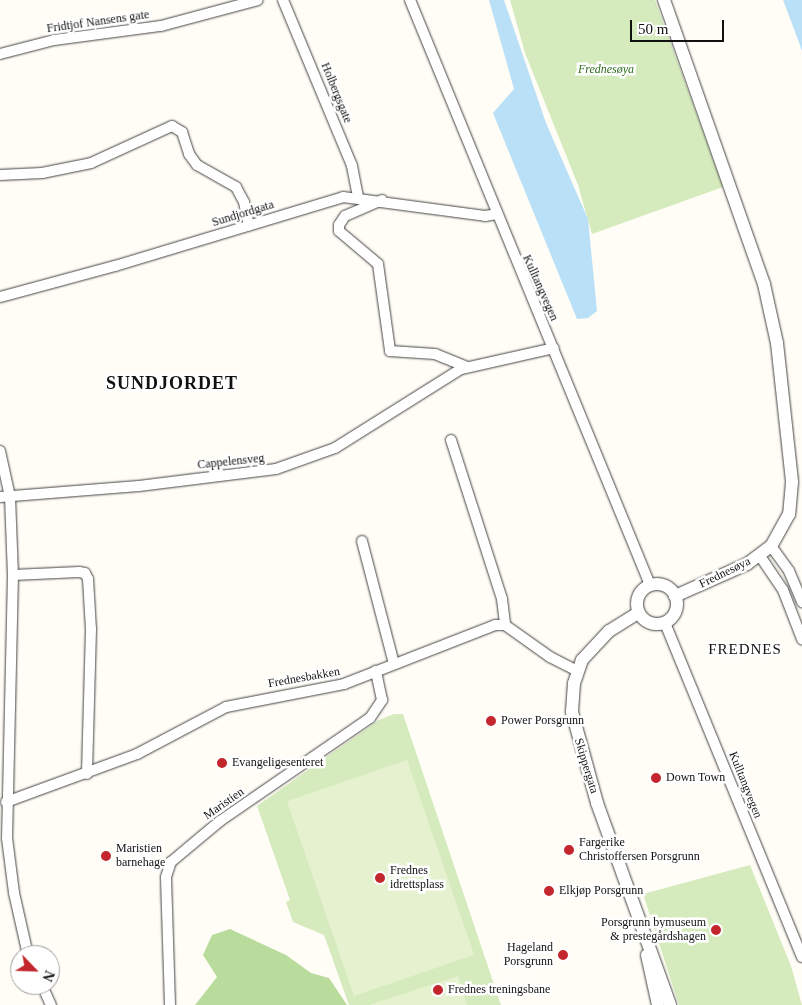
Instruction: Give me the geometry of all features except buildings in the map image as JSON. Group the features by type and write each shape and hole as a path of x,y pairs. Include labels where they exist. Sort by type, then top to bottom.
{"street":[{"name":"Fridtjof Nansens gate","path":"0,54 54,40 161,26 258,0"},
{"name":"Holbergsgate","path":"283,0 352,166 358,197"},
{"name":"Kulltangvegen","path":"410,0 650,585"},
{"name":"Frednesøya","path":"664,0 757,261 777,342 792,482 789,514 771,546 760,556 676,596"},
{"path":"0,175 42,173 91,163 172,126 182,132 194,162 239,192 249,225"},
{"name":"Sundjordgata","path":"0,297 332,200 358,197 485,216 497,214"},
{"path":"382,200 345,216 339,225 339,231 378,264 390,351 403,354 435,354 467,367"},
{"name":"Cappelensveg","path":"5,497 139,486 276,469 335,448 450,374 467,367 554,348"},
{"path":"451,440 502,599 505,625 550,657 577,671"},
{"path":"0,451 13,575 11,690 6,802 14,893 26,945"},
{"path":"362,541 394,664"},
{"path":"771,546 789,571 802,602"},
{"path":"760,556 783,590 802,639"},
{"path":"13,575 86,573 88,579 90,628 87,774"},
{"path":"650,585 665,585 676,596 677,608 665,623 653,624 638,613 637,600 650,585"},
{"name":"Skippergata","path":"638,613 590,648 577,671 572,694 575,727 645,940 670,1005"},
{"name":"Kulltangvegen","path":"665,623 802,957"},
{"name":"Frednesbakken","path":"6,802 87,774 155,746 226,707 344,684 476,631 505,625"},
{"name":"Maristien","path":"170,1005 166,877 171,862 220,821 370,718 382,700 376,672"},
{"path":"0,696 11,690"},
{"name":"Skippergata","path":"645,940 658,1005"}],"green space":[{"name":"Frednesøya","path":"510,0 655,0 723,187 592,234 578,185 525,53"},
{"name":"Frednes idrettsplass","path":"394,714 403,714 501,1005 349,1005 324,935 293,922 286,902 290,900 257,806 379,720"},
{"name":"Frednes idrettsplass","path":"407,760 474,955 354,996 287,801"},
{"name":"Porsgrunn bymuseum & prestegårdshagen","path":"750,865 791,966 802,1005 679,1005 643,894"},
{"path":"230,929 286,955 311,973 329,978 347,1005 195,1005 217,977 203,955 212,935"},
{"name":"Frednes treningsbane","path":"458,976 467,1005 369,1005"}],"water":[{"path":"489,0 504,0 546,123 588,219 597,311 588,318 577,319 493,113 514,89"},
{"path":"783,0 802,0 802,51 797,37"}],"place":[{"name":"Power Porsgrunn","path":"491,721"},
{"name":"Evangeligesenteret","path":"222,763"},
{"name":"Down Town","path":"656,778"},
{"name":"Fargerike Christoffersen Porsgrunn","path":"569,850"},
{"name":"Maristien barnehage","path":"106,856"},
{"name":"Frednes idrettsplass","path":"380,878"},
{"name":"Elkjøp Porsgrunn","path":"549,891"},
{"name":"Porsgrunn bymuseum & prestegårdshagen","path":"716,930"},
{"name":"Hageland Porsgrunn","path":"563,955"},
{"name":"Frednes treningsbane","path":"438,990"}],"district":[{"name":"SUNDJORDET","path":"172,383"},
{"name":"FREDNES","path":"745,650"}]}
